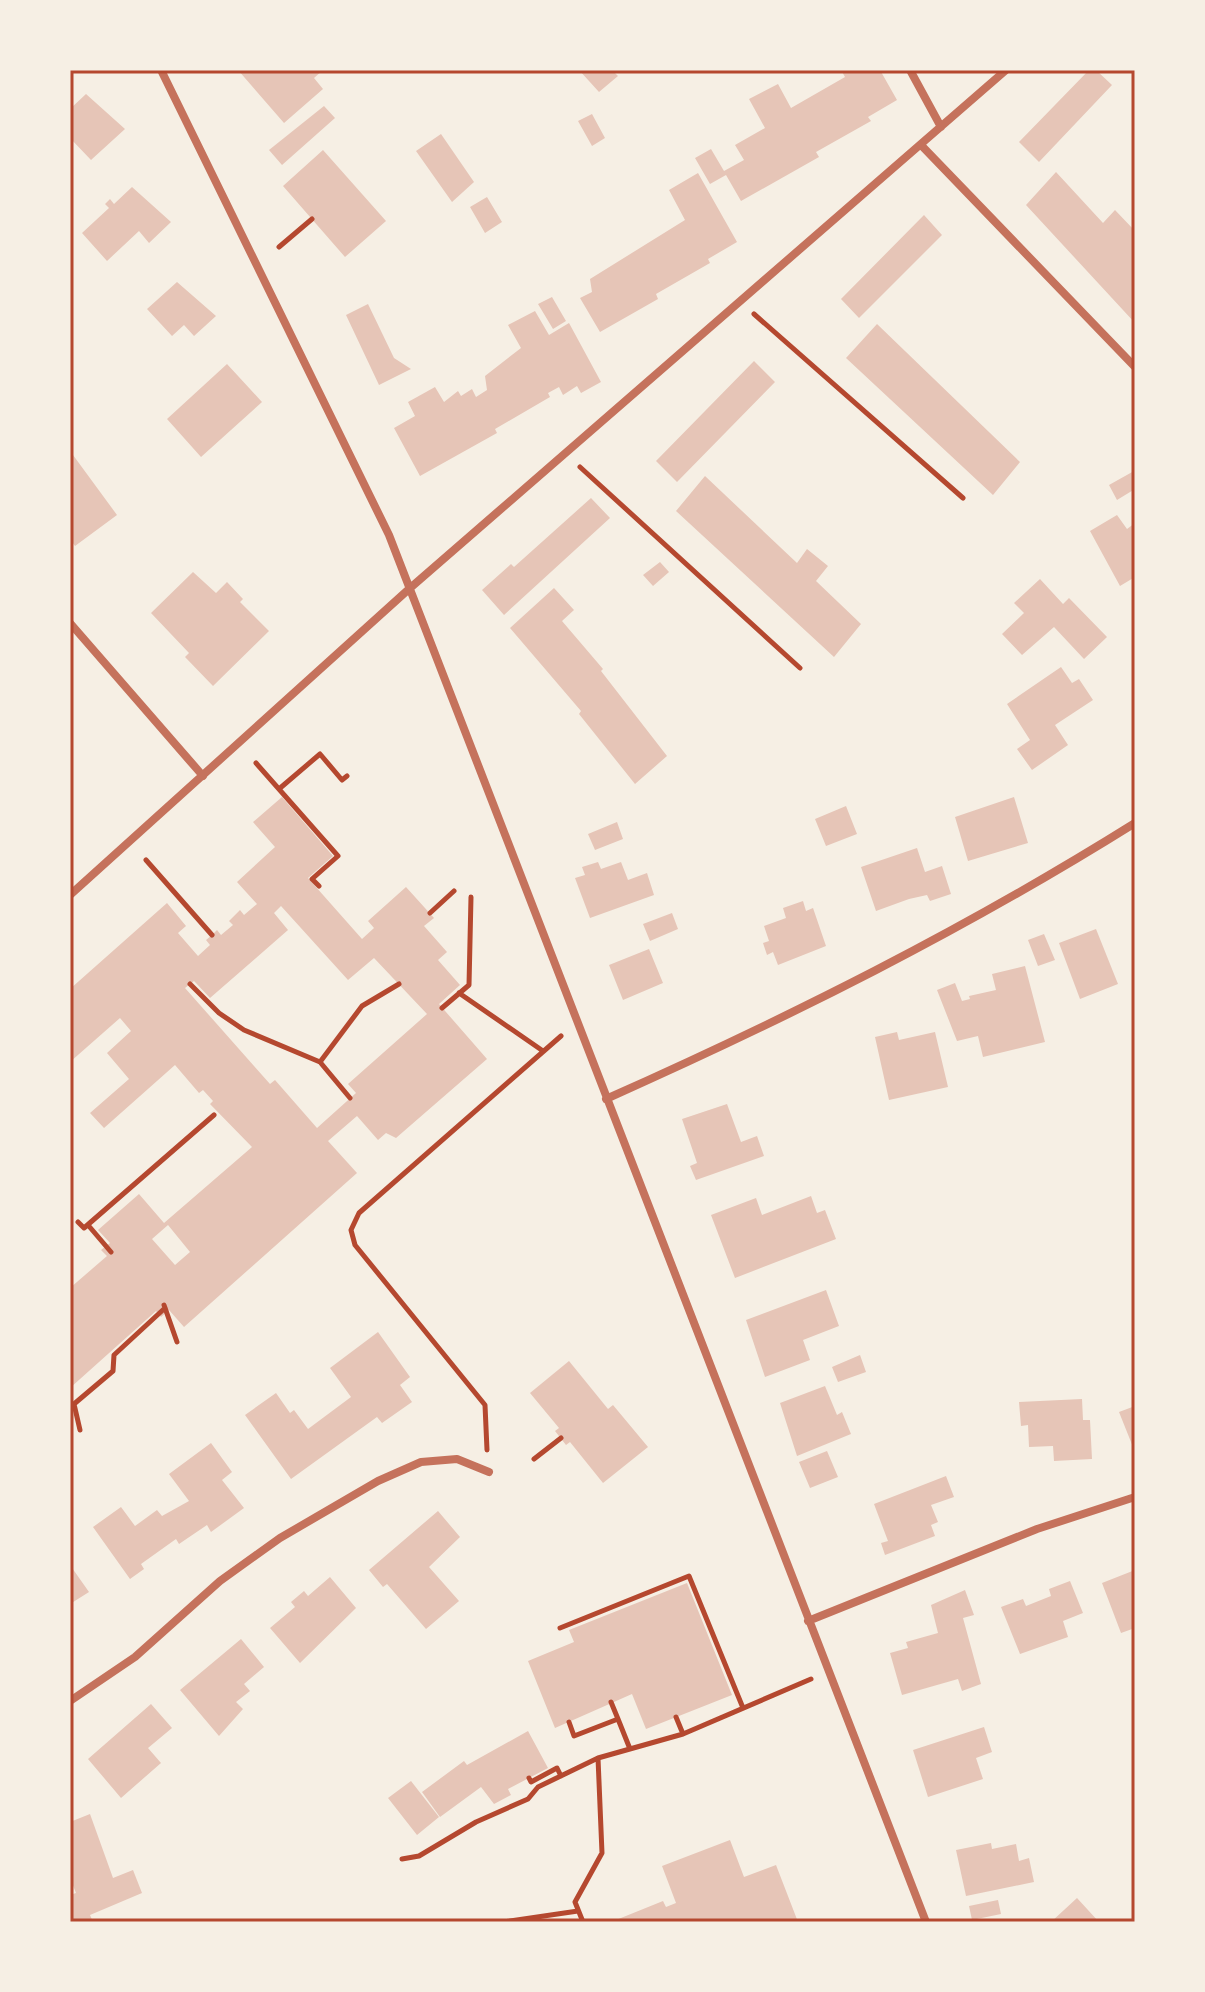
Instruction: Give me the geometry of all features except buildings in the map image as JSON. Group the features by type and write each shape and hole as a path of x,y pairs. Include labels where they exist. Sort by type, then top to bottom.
{"street":[{"path":"161,70 382,521 926,1922"},
{"path":"910,70 941,127"},
{"path":"70,895 409,589 567,456 1006,70"},
{"path":"921,145 1135,367"},
{"path":"70,623 203,776"},
{"path":"606,1099 820,1001 946,936 1135,823"},
{"path":"70,1701 135,1657 220,1581 280,1538 378,1481 421,1462 457,1459 489,1472"},
{"path":"808,1621 1037,1529 1135,1497"}],"path":[{"path":"279,247 312,219"},
{"path":"742,303 963,498"},
{"path":"567,456 800,668"},
{"path":"279,789 320,754 342,780 347,776"},
{"path":"256,763 338,856 312,879 319,886"},
{"path":"146,860 212,935"},
{"path":"430,913 454,891"},
{"path":"442,1008 469,985 471,897"},
{"path":"190,984 219,1013 244,1030 320,1062 350,1098"},
{"path":"320,1062 365,1003 399,984"},
{"path":"459,993 543,1051"},
{"path":"489,1472 485,1405 355,1245 351,1230 359,1213 577,1023"},
{"path":"78,1222 84,1228 88,1225 214,1115"},
{"path":"88,1225 111,1252"},
{"path":"80,1430 74,1404 113,1371 114,1355 165,1306 177,1342"},
{"path":"534,1459 561,1438"},
{"path":"560,1628 689,1576 743,1708"},
{"path":"402,1859 419,1856 476,1822 528,1799 538,1787 598,1758 683,1734 828,1671"},
{"path":"611,1702 630,1749"},
{"path":"676,1717 683,1734"},
{"path":"569,1722 574,1736 618,1719"},
{"path":"583,1922 575,1902 602,1853 598,1758"},
{"path":"529,1778 531,1782 557,1768 561,1776"},
{"path":"503,1922 578,1911"}]}
